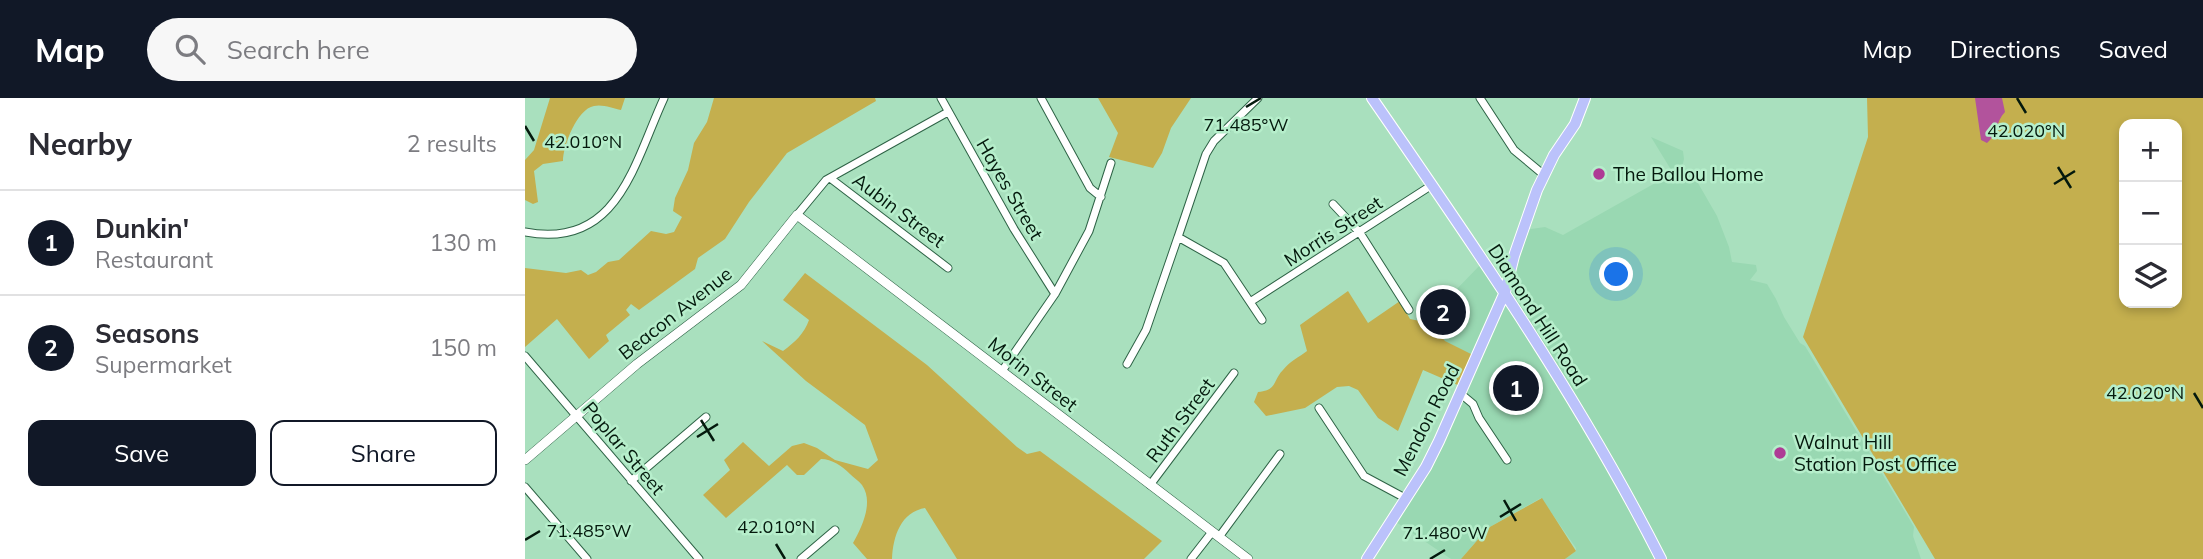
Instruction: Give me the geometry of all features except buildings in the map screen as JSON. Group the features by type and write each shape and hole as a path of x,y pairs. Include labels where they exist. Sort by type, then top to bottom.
{"main road":[{"name":"Diamond Hill Road","path":"1372,98 1505,292 1611,464 1661,559"},
{"name":"Mendon Road","path":"1367,559 1426,467 1461,394 1505,292 1520,236 1544,175 1575,124 1584,98"}],"street":[{"path":"525,233 564,234 587,225 605,213 625,188 664,98"},
{"name":"Hayes Street","path":"941,98 1014,229 1055,294"},
{"path":"1041,98 1090,188 1101,197"},
{"path":"1127,364 1146,330 1206,154 1214,141 1258,98"},
{"path":"1480,98 1514,150 1544,175"},
{"name":"Beacon Avenue","path":"525,460 637,364 741,285 826,180 948,112"},
{"path":"1002,371 1055,294 1089,231 1111,163"},
{"name":"Aubin Street","path":"830,178 948,268"},
{"name":"Morris Street","path":"1250,302 1432,185"},
{"path":"1333,204 1360,233 1409,310"},
{"name":"Morin Street","path":"797,215 1248,559"},
{"path":"1178,237 1224,263 1262,320"},
{"name":"Poplar Street","path":"525,356 699,559"},
{"name":"Ruth Street","path":"1150,485 1234,373"},
{"path":"1461,394 1473,404 1479,418 1507,460"},
{"path":"1319,408 1364,476 1405,498"},
{"path":"631,481 706,417"},
{"path":"1191,559 1215,535 1280,454"},
{"path":"525,487 587,559"},
{"path":"801,559 835,530"}],"shaded area":[{"path":"550,98 625,98 621,110 597,106 582,114 568,138 563,161 543,164 534,171 538,202 533,204 525,200 525,160 534,150"},
{"path":"714,98 875,98 876,101 787,153 749,202 725,239 698,258 695,269 639,310 631,304 626,310 630,315 606,335 609,341 589,359 557,319 525,347 525,268 566,273 581,270 588,275 608,262 619,260 651,231 666,234 674,232 682,217 673,211 675,198 688,170 694,143 707,122"},
{"path":"1098,98 1191,98 1171,128 1153,168 1109,157 1118,133"},
{"path":"1867,98 2203,98 2203,559 1935,559 1803,337 1868,137"},
{"path":"1975,98 2002,98 2005,112 1987,143 1981,140"},
{"path":"1651,137 1683,151 1682,167 1691,171 1717,216 1732,262 1756,265 1757,271 1750,280 1767,284 1784,317 1800,343 1805,346 1914,527 1913,536 1921,559 1565,559 1576,551 1576,548 1541,498 1488,528 1461,559 1451,559 1393,520 1463,387 1460,349 1445,341 1430,323 1444,292 1453,293 1482,263 1501,290 1524,230 1545,227 1563,235 1673,173"},
{"path":"805,273 927,365 1017,447 1027,454 1040,451 1162,541 1144,559 957,559 925,508 910,514 900,526 892,559 867,559 853,543 867,507 865,492 861,484 840,466 821,459 804,475 797,475 787,465 726,518 703,495 730,470 724,460 743,442 769,466 792,446 804,443 835,460 868,469 878,460 865,425 806,381 762,341 783,351 805,329 809,320 783,300"},
{"path":"1348,291 1368,323 1400,301 1410,319 1430,323 1445,341 1475,356 1460,386 1423,370 1398,431 1378,418 1358,390 1349,386 1337,387 1305,408 1266,416 1254,402 1258,392 1269,390 1285,367 1307,351 1300,325"},
{"path":"1542,498 1576,551 1565,559 1461,559 1488,528"}],"place":[{"name":"The Ballou Home","path":"1599,174"},
{"name":"Seasons","path":"1443,312"},
{"name":"Dunkin'","path":"1516,388"},
{"name":"Walnut Hill Station Post Office","path":"1780,453"}]}
